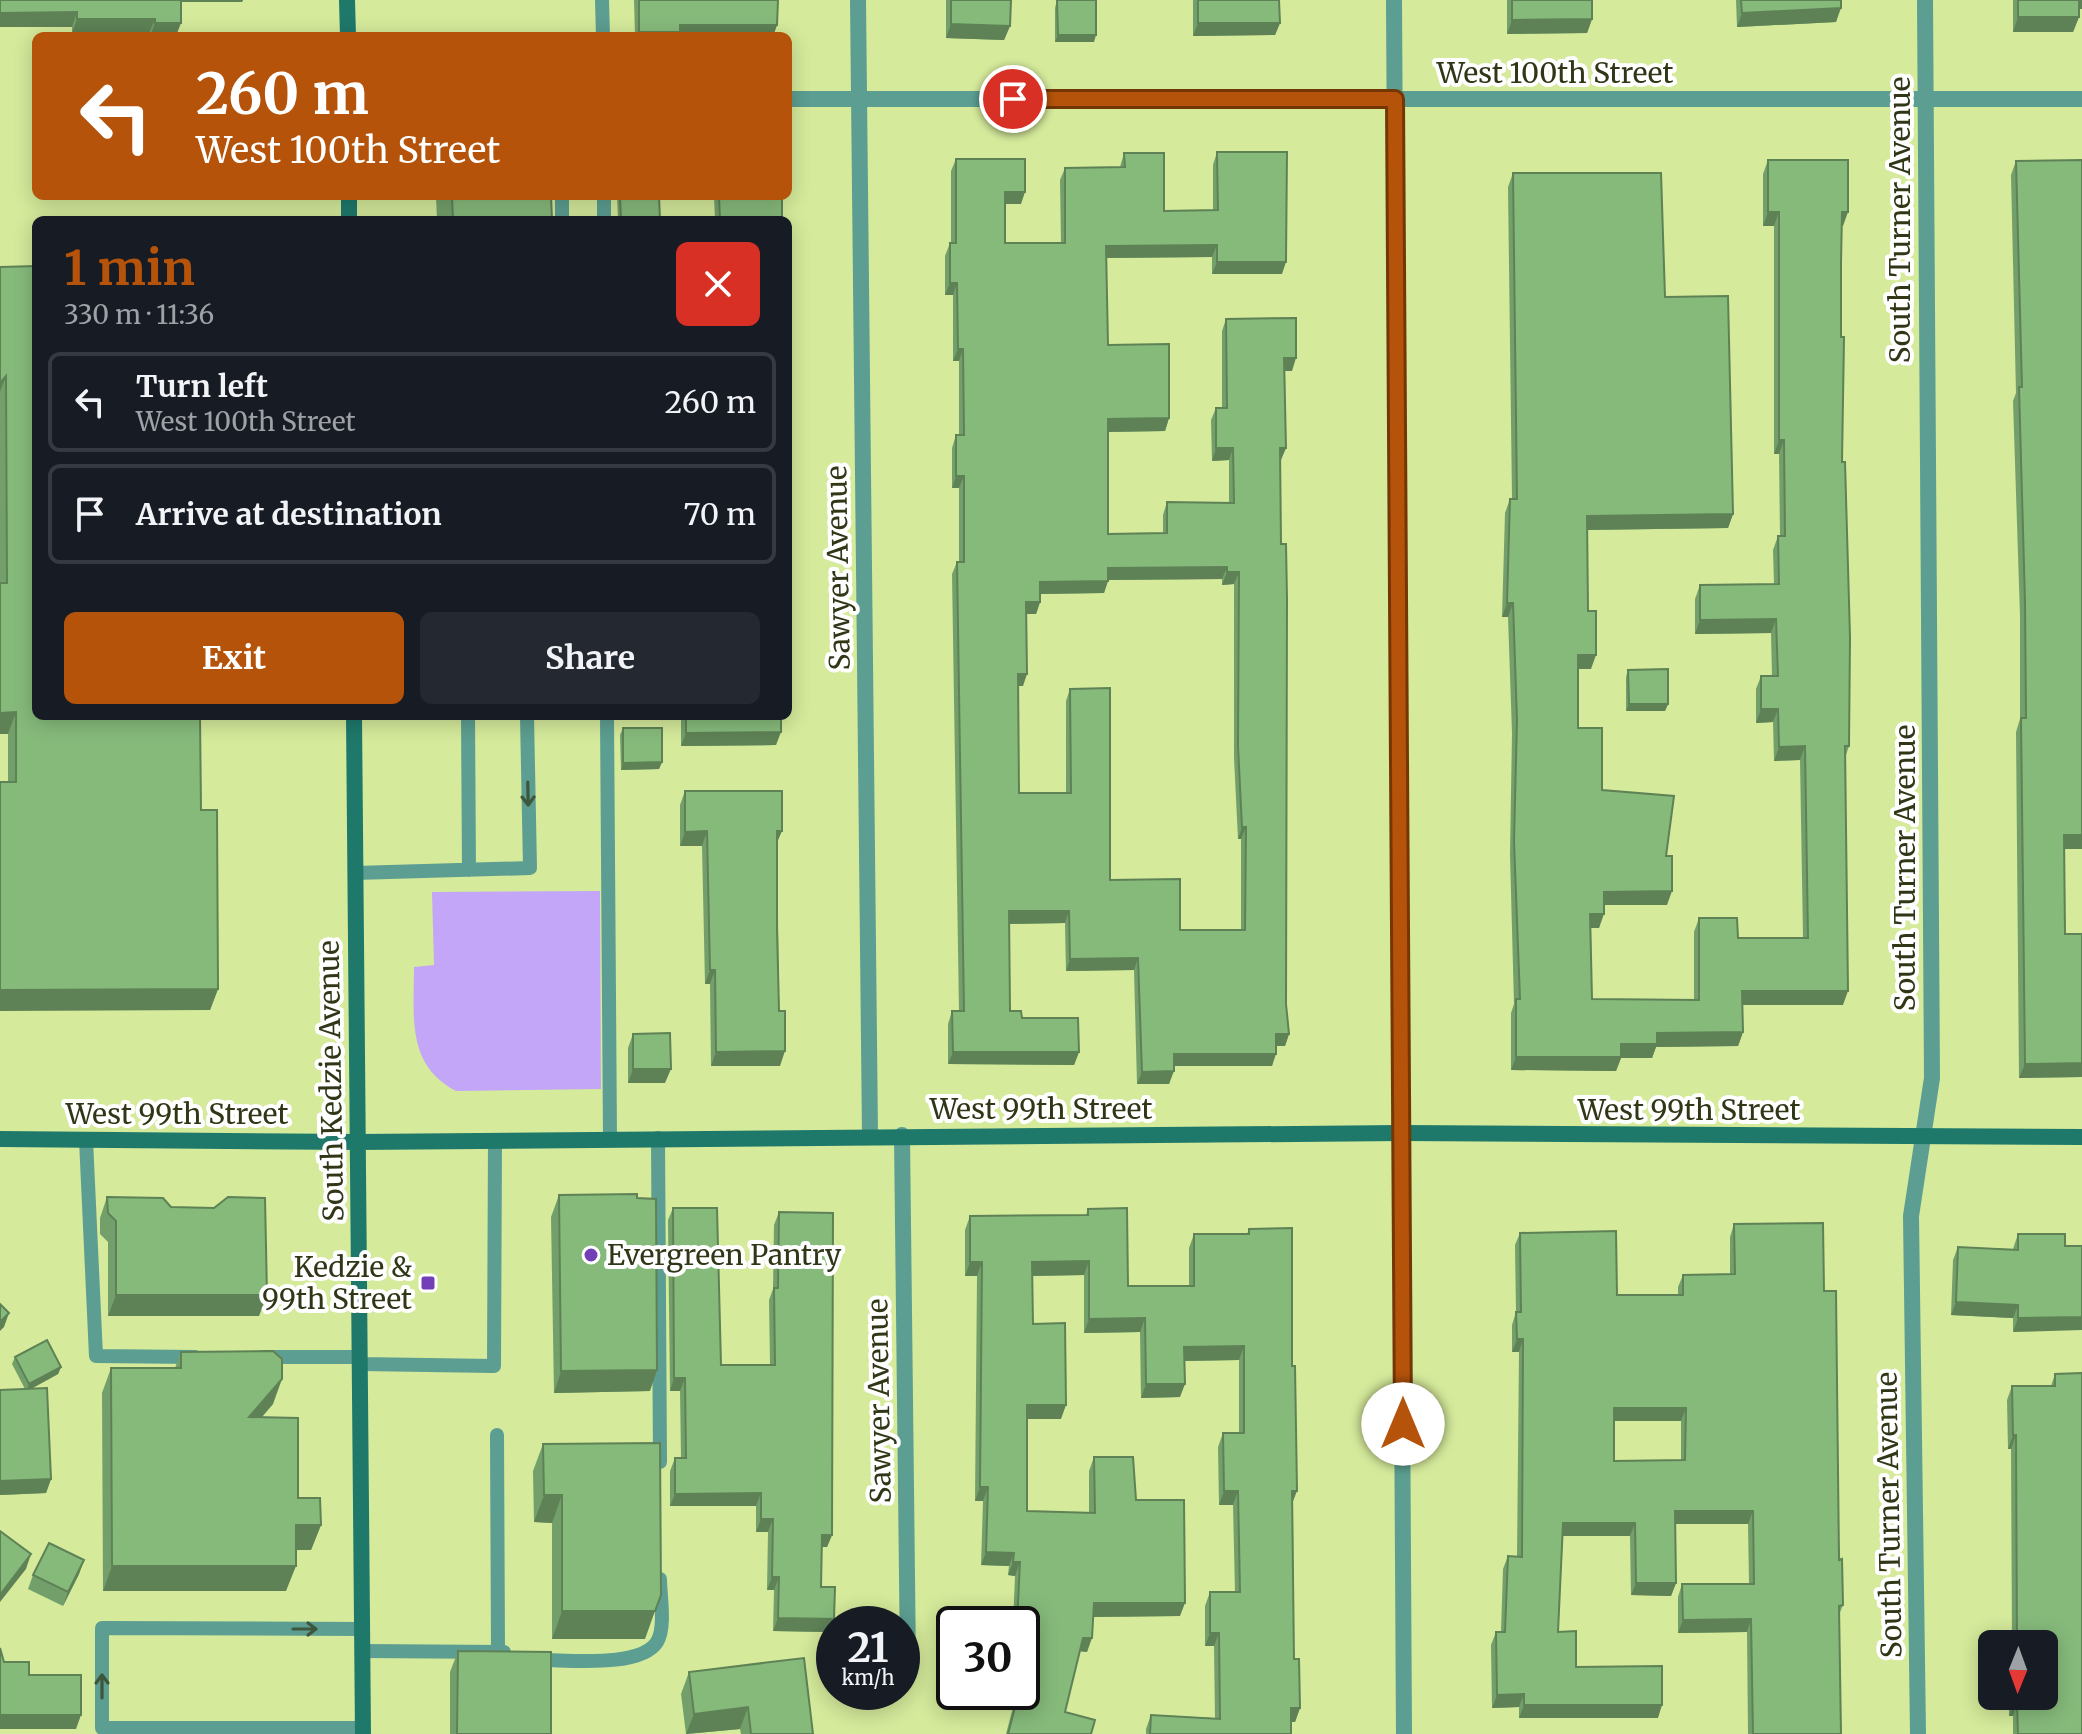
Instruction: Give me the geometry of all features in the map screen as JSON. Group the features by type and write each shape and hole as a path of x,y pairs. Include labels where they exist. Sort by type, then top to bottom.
{"street":[{"path":"347,0 348,32"},
{"name":"Sawyer Avenue","path":"858,0 870,1135"},
{"path":"1394,0 1404,1734"},
{"name":"South Turner Avenue","path":"1918,1734 1911,1216 1932,1078 1925,0"},
{"name":"West 100th Street","path":"792,99 2082,99"},
{"name":"South Kedzie Avenue","path":"354,720 363,1731"},
{"name":"West 99th Street","path":"0,1139 358,1142 870,1135 1401,1133 2082,1137"},
{"name":"Sawyer Avenue","path":"902,1135 907,1606"}],"lane":[{"path":"602,0 603,32"},
{"path":"468,720 469,870"},
{"path":"355,873 530,868 527,720"},
{"path":"607,720 610,1139"},
{"path":"658,1138 660,1481"},
{"path":"86,1140 96,1356 217,1357"},
{"path":"247,1357 494,1366 495,1140"},
{"path":"497,1435 498,1652"},
{"path":"362,1651 521,1652 534,1660 635,1659 656,1643 661,1624 660,1561"},
{"path":"362,1629 102,1628 102,1731 363,1731"}],"shaded area":[{"path":"600,891 601,1089 456,1091 440,1080 428,1068 421,1053 414,1021 414,967 434,965 432,892"}],"building":[{"path":"0,0 181,0 181,23 155,23 155,19 77,19 77,12 0,13"},
{"path":"639,0 778,0 777,25 680,25 680,32 639,32"},
{"path":"951,0 1011,0 1010,26 951,24"},
{"path":"1057,0 1096,0 1096,35 1058,35"},
{"path":"1198,0 1279,0 1280,23 1198,23"},
{"path":"1512,0 1592,0 1592,19 1512,20"},
{"path":"1741,0 1841,0 1841,8 1742,13"},
{"path":"2018,0 2079,0 2079,17 2018,17"},
{"path":"1217,152 1287,152 1286,262 1217,262 1217,245 1106,246 1108,345 1169,344 1169,418 1108,419 1108,534 1167,533 1167,502 1234,503 1233,448 1216,448 1216,408 1227,408 1226,319 1296,318 1296,358 1284,358 1286,448 1280,448 1281,544 1286,544 1287,599 1286,1004 1289,1034 1276,1034 1276,1054 1174,1054 1174,1071 1142,1072 1138,958 1070,959 1069,911 1009,911 1010,1011 1021,1011 1022,1018 1078,1018 1079,1052 953,1052 952,1011 964,1011 957,562 964,562 964,476 956,476 956,435 964,435 963,349 958,349 957,283 950,283 950,243 956,243 956,159 1025,159 1025,192 1005,192 1005,243 1065,243 1065,168 1125,167 1124,153 1164,153 1164,211 1218,210","holes":["1227,567 1227,572 1239,572 1238,746 1242,827 1246,827 1245,930 1180,930 1180,879 1110,880 1110,688 1070,689 1071,793 1019,793 1018,674 1027,674 1026,602 1040,602 1040,582 1108,581 1108,568"]},
{"path":"1768,160 1848,160 1848,212 1842,212 1841,337 1844,337 1842,462 1845,462 1850,637 1849,746 1845,746 1848,991 1742,991 1743,1032 1657,1033 1657,1044 1621,1044 1621,1057 1516,1057 1516,999 1520,999 1514,841 1517,720 1513,603 1507,603 1510,499 1517,499 1513,173 1661,173 1665,297 1728,296 1733,514 1587,516 1588,611 1596,611 1596,655 1578,655 1578,728 1602,728 1602,790 1674,796 1666,856 1672,856 1672,891 1604,892 1604,914 1590,914 1592,999 1699,1000 1699,918 1737,918 1738,938 1808,938 1805,746 1779,747 1778,709 1761,709 1761,676 1778,676 1776,619 1700,620 1700,585 1779,584 1778,536 1785,536 1784,440 1779,440 1779,212 1768,212"},
{"path":"2082,160 2082,835 2064,835 2065,934 2082,934 2082,1063 2025,1064 2021,718 2026,718 2025,602 2016,161"},
{"path":"452,200 551,200 552,216 453,216"},
{"path":"620,200 659,200 660,216 621,216"},
{"path":"719,200 782,200 782,216 720,216"},
{"path":"32,266 32,720 200,720 201,810 217,810 218,989 0,990 0,782 16,782 16,712 0,713 0,583 7,583 6,376 0,383 0,267"},
{"path":"1668,669 1668,704 1629,704 1628,670"},
{"path":"686,720 781,720 781,732 686,733"},
{"path":"623,728 662,728 662,762 623,763"},
{"path":"685,791 782,791 782,831 777,831 777,929 779,1011 785,1011 785,1051 716,1052 715,970 710,970 707,831 685,832"},
{"path":"670,1033 671,1069 633,1069 633,1034"},
{"path":"637,1194 637,1198 656,1199 657,1370 561,1371 559,1195"},
{"path":"107,1197 163,1198 171,1207 214,1208 228,1197 265,1198 267,1295 116,1295 116,1221 108,1213"},
{"path":"673,1208 717,1208 721,1365 775,1365 774,1288 778,1288 779,1212 833,1213 832,1535 822,1535 821,1587 835,1587 834,1606 816,1606 816,1619 778,1618 779,1577 772,1577 773,1519 761,1519 761,1493 675,1494 675,1458 686,1458 685,1378 674,1378"},
{"path":"1127,1208 1128,1286 1194,1286 1194,1234 1249,1234 1249,1229 1292,1228 1292,1366 1295,1366 1297,1491 1292,1491 1294,1659 1299,1659 1300,1708 1291,1708 1291,1734 1150,1734 1151,1715 1220,1719 1219,1633 1210,1633 1210,1592 1240,1592 1238,1491 1224,1491 1223,1433 1244,1433 1244,1346 1184,1347 1185,1384 1146,1384 1145,1318 1089,1319 1089,1261 1032,1262 1033,1324 1065,1323 1066,1405 1027,1405 1027,1511 1095,1513 1094,1457 1133,1457 1136,1500 1184,1500 1185,1603 1094,1603 1092,1638 1083,1638 1065,1712 1095,1720 1091,1734 1008,1734 1014,1710 1040,1710 1040,1606 1018,1606 1020,1562 1013,1562 1014,1553 986,1552 988,1487 980,1487 982,1262 970,1262 970,1216 1088,1215 1088,1209"},
{"path":"1823,1223 1824,1291 1836,1291 1839,1560 1842,1559 1843,1605 1839,1606 1841,1734 1753,1734 1751,1619 1683,1620 1682,1584 1754,1584 1753,1511 1675,1511 1676,1583 1636,1583 1635,1523 1563,1523 1558,1632 1576,1631 1576,1667 1662,1666 1662,1705 1524,1705 1524,1694 1497,1695 1496,1632 1505,1632 1508,1556 1522,1557 1523,1339 1517,1339 1516,1312 1521,1312 1520,1233 1616,1231 1617,1295 1683,1295 1683,1275 1735,1274 1734,1224","holes":["1614,1408 1686,1408 1685,1460 1614,1461"]},
{"path":"2018,1234 2065,1234 2065,1246 2082,1246 2082,1317 2018,1318 2018,1305 1956,1302 1958,1247 2018,1250"},
{"path":"0,1304 9,1313 0,1322"},
{"path":"47,1340 61,1367 29,1384 15,1357"},
{"path":"273,1351 282,1359 282,1379 249,1417 298,1418 298,1498 320,1498 321,1525 296,1525 296,1566 112,1566 111,1368 181,1368 181,1352"},
{"path":"2082,1373 2082,1734 2018,1734 2017,1710 2058,1710 2058,1630 2017,1630 2016,1435 2013,1435 2012,1386 2055,1386 2055,1374"},
{"path":"47,1388 51,1479 0,1481 0,1390"},
{"path":"660,1443 661,1595 655,1611 562,1611 562,1495 544,1495 543,1444"},
{"path":"0,1531 31,1554 0,1595"},
{"path":"49,1543 84,1560 68,1592 33,1575"},
{"path":"0,1648 4,1662 29,1662 29,1675 81,1675 81,1715 0,1715"},
{"path":"458,1651 551,1652 551,1734 457,1734"},
{"path":"804,1658 813,1734 751,1734 748,1707 694,1714 689,1672"}],"place":[{"name":"Evergreen Pantry","path":"591,1255"},
{"name":"Kedzie & 99th Street","path":"428,1283"}],"route":[{"path":"1013,99 1395,99 1403,1424"}]}
